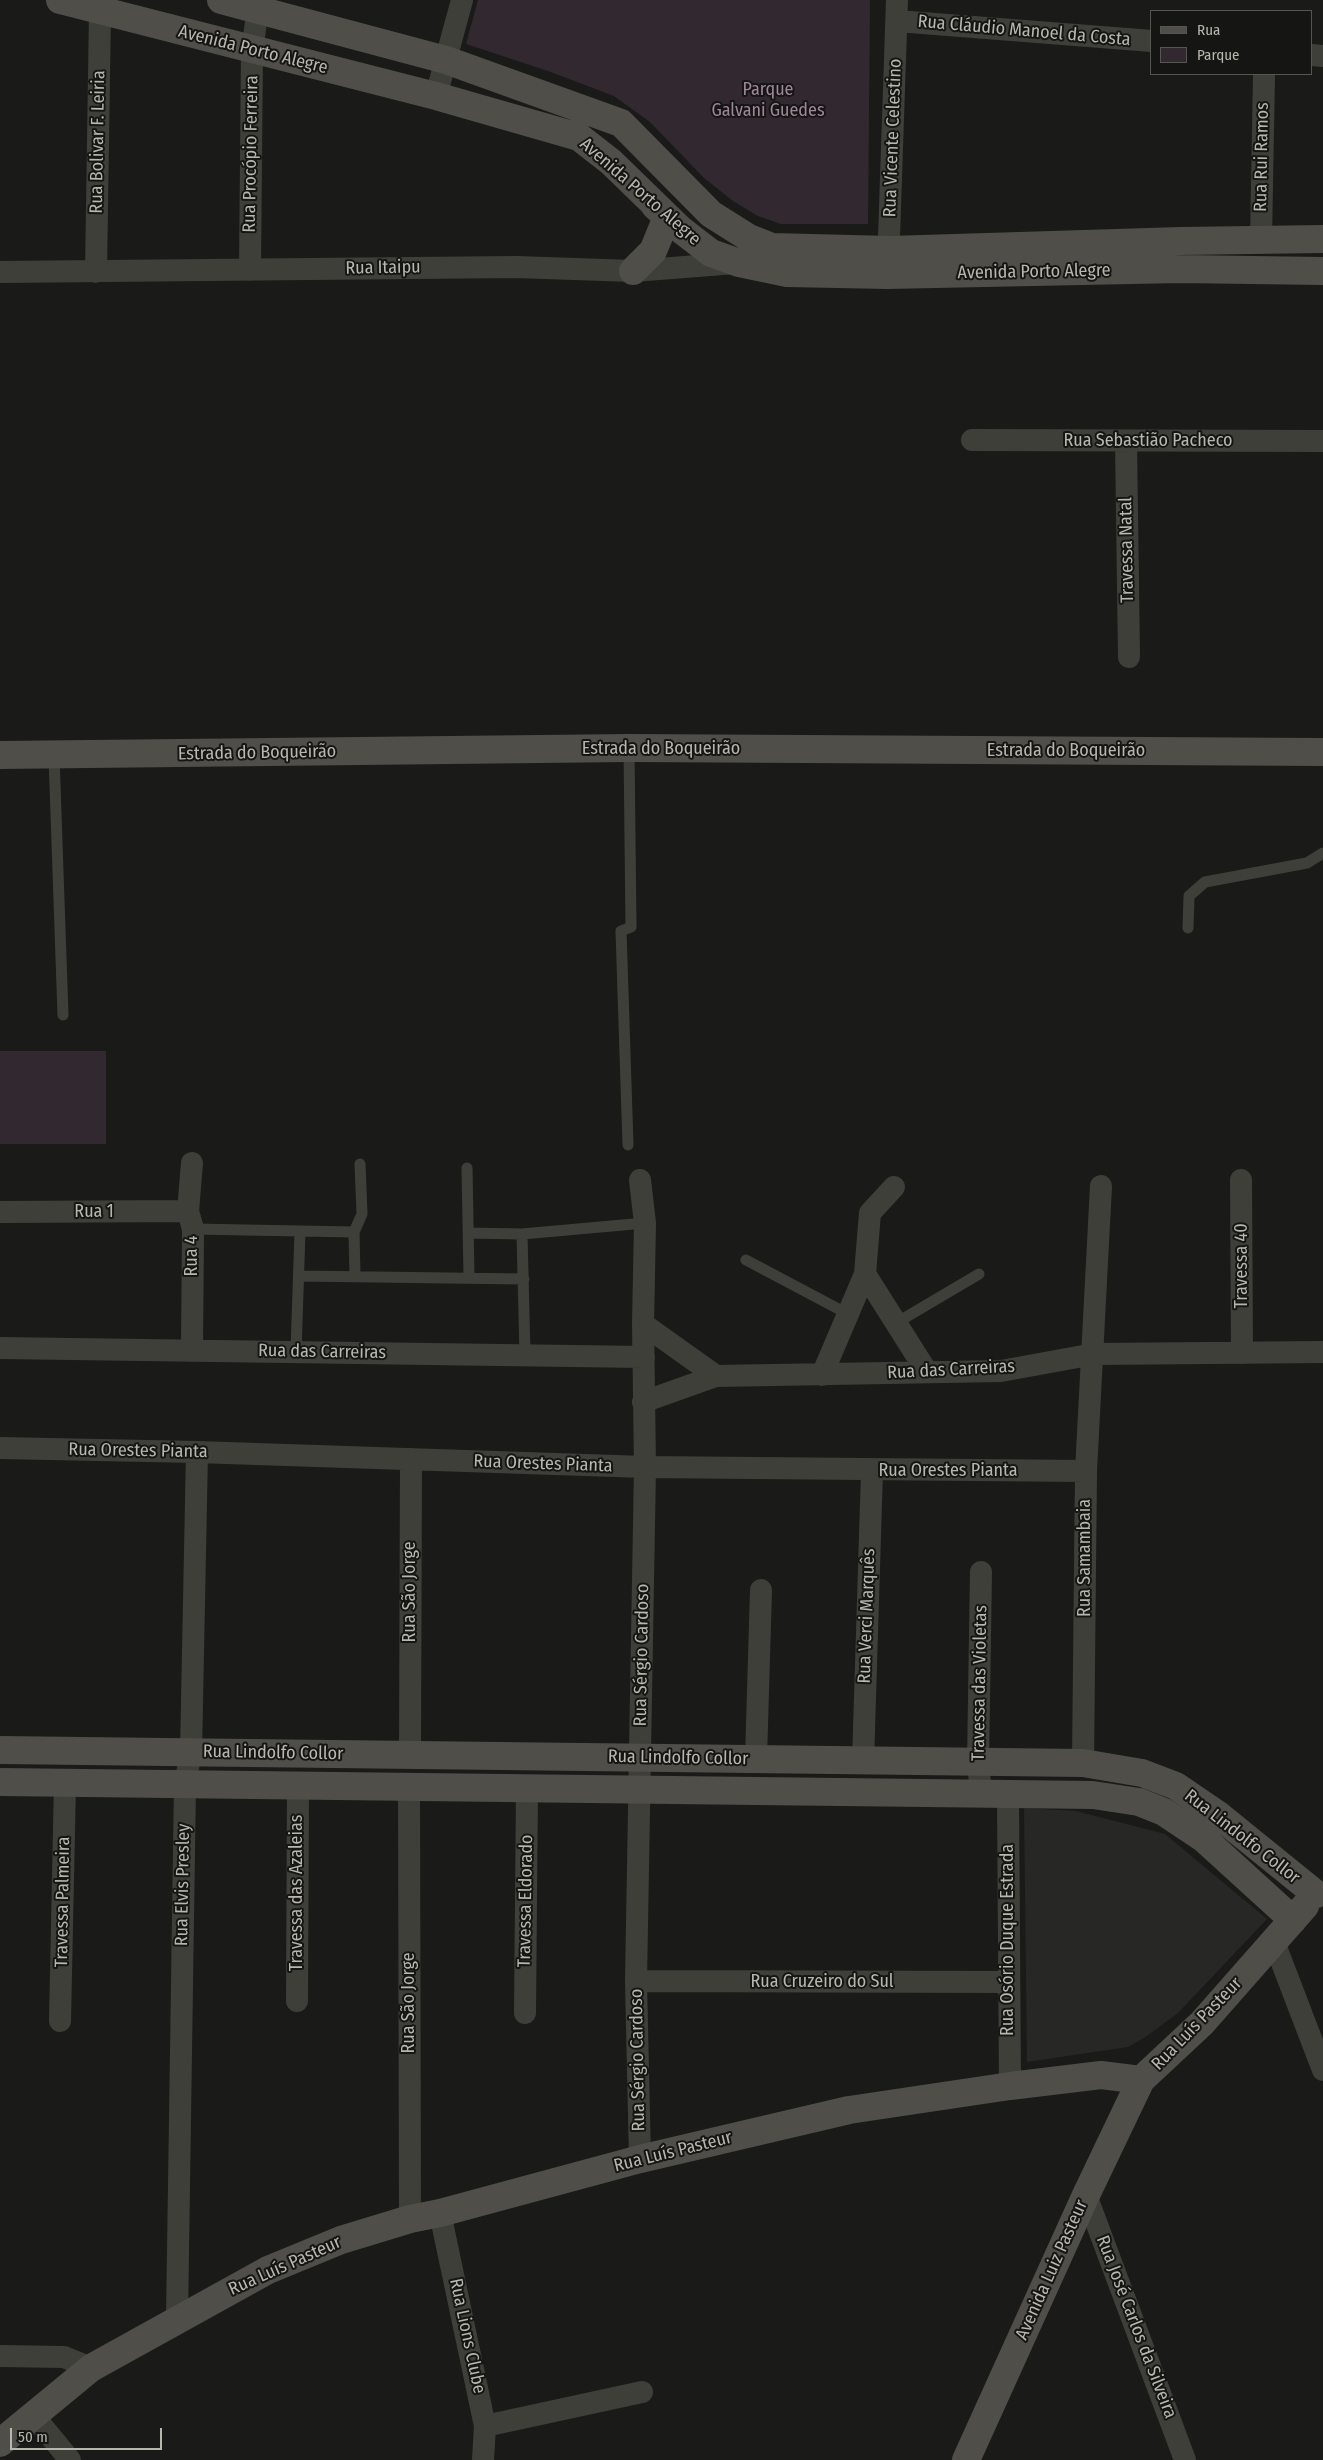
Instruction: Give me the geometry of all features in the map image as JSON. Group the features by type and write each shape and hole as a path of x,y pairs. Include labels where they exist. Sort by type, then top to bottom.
{"street":[{"name":"Avenida Porto Alegre","path":"60,0 436,96 579,137 611,162 680,229 711,253 772,247 889,262 1180,269 1323,270"},
{"name":"Avenida Porto Alegre","path":"221,0 446,60 622,123 744,250"},
{"path":"436,96 462,0"},
{"name":"Rua Procópio Ferreira","path":"250,270 252,50 258,9"},
{"name":"Rua Cláudio Manoel da Costa","path":"897,10 1150,41"},
{"name":"Rua Vicente Celestino","path":"889,262 897,10"},
{"name":"Rua Bolivar F. Leiria","path":"96,272 100,11"},
{"name":"Rua Rui Ramos","path":"1261,240 1264,75"},
{"path":"633,271 653,251 667,217 656,206"},
{"name":"Avenida Porto Alegre","path":"889,262 1181,241 1323,239"},
{"path":"1180,269 1181,241"},
{"name":"Rua Itaipu","path":"0,272 516,267 633,271 744,250"},
{"name":"Rua Sebastião Pacheco","path":"972,440 1126,442 1323,441"},
{"name":"Travessa Natal","path":"1126,442 1129,657"},
{"name":"Estrada do Boqueirão","path":"0,755 54,756 629,748 1323,752"},
{"name":"Rua 4","path":"192,1163 192,1351"},
{"name":"Rua Sérgio Cardoso","path":"640,1180 645,1223 643,1324 645,1467 636,1982 640,2159"},
{"name":"Travessa 40","path":"1241,1180 1242,1353"},
{"name":"Rua Samambaia","path":"1083,1763 1086,1471 1094,1354 1101,1186"},
{"path":"822,1375 864,1274 870,1214 894,1187"},
{"name":"Rua 1","path":"0,1212 191,1220"},
{"path":"864,1274 927,1372"},
{"path":"643,1324 716,1376"},
{"name":"Rua das Carreiras","path":"0,1348 644,1357"},
{"name":"Rua das Carreiras","path":"643,1402 716,1376 1001,1371 1094,1354 1323,1352"},
{"name":"Rua Orestes Pianta","path":"0,1448 197,1452 645,1467 872,1471 1086,1471"},
{"name":"Rua Elvis Presley","path":"177,2318 184,1784 191,1752 197,1452"},
{"name":"Rua São Jorge","path":"410,1755 411,1459"},
{"name":"Rua Verci Marquês","path":"863,1762 872,1471"},
{"name":"Travessa das Violetas","path":"981,1794 978,1762 982,1572"},
{"path":"756,1759 761,1590"},
{"name":"Rua Lindolfo Collor","path":"0,1750 756,1759 863,1762 1083,1763 1142,1773 1176,1786 1319,1890"},
{"name":"Rua Lindolfo Collor","path":"0,1782 1093,1795 1139,1802 1164,1812 1203,1838 1293,1920"},
{"name":"Travessa Palmeira","path":"60,2021 65,1783"},
{"name":"Travessa das Azaleias","path":"297,2001 298,1785"},
{"name":"Rua São Jorge","path":"409,1787 410,2219"},
{"name":"Travessa Eldorado","path":"525,2013 527,1788"},
{"name":"Rua Osório Duque Estrada","path":"1008,1794 1010,2086"},
{"name":"Rua Luís Pasteur","path":"0,2443 91,2368 177,2318 268,2270 341,2240 410,2219 440,2213 640,2159 850,2110 1010,2086 1102,2076 1141,2080 1202,2023 1319,1890"},
{"path":"1274,1942 1323,2070"},
{"name":"Rua Cruzeiro do Sul","path":"636,1982 1008,1982"},
{"name":"Avenida Luiz Pasteur","path":"966,2460 1086,2194 1141,2080"},
{"name":"Rua José Carlos da Silveira","path":"1086,2194 1186,2460"},
{"name":"Rua Lions Clube","path":"440,2213 485,2426 483,2460"},
{"path":"0,2356 64,2358 91,2368"},
{"path":"485,2426 642,2392"},
{"path":"33,2415 70,2460"}],"lane":[{"path":"628,1145 621,931 632,927 629,748"},
{"path":"54,756 63,1015"},
{"path":"1188,928 1189,896 1205,882 1307,863 1323,853"},
{"path":"355,1275 354,1232 362,1214 360,1164"},
{"path":"467,1168 469,1276"},
{"path":"191,1220 300,1231 354,1232"},
{"path":"469,1233 522,1234 645,1223"},
{"path":"296,1352 300,1231"},
{"path":"522,1234 525,1355"},
{"path":"746,1260 848,1314"},
{"path":"896,1323 980,1274"},
{"path":"299,1276 469,1276 524,1279"}],"shaded area":[{"path":"1024,1808 1076,1811 1165,1834 1267,1919 1178,2013 1144,2038 1128,2047 1027,2062"}],"green space":[{"name":"Parque Galvani Guedes","path":"478,0 870,0 868,224 781,224 758,216 733,201 704,178 650,122 614,96 548,71 466,44"},
{"path":"0,1051 106,1051 106,1144 0,1144"}]}
